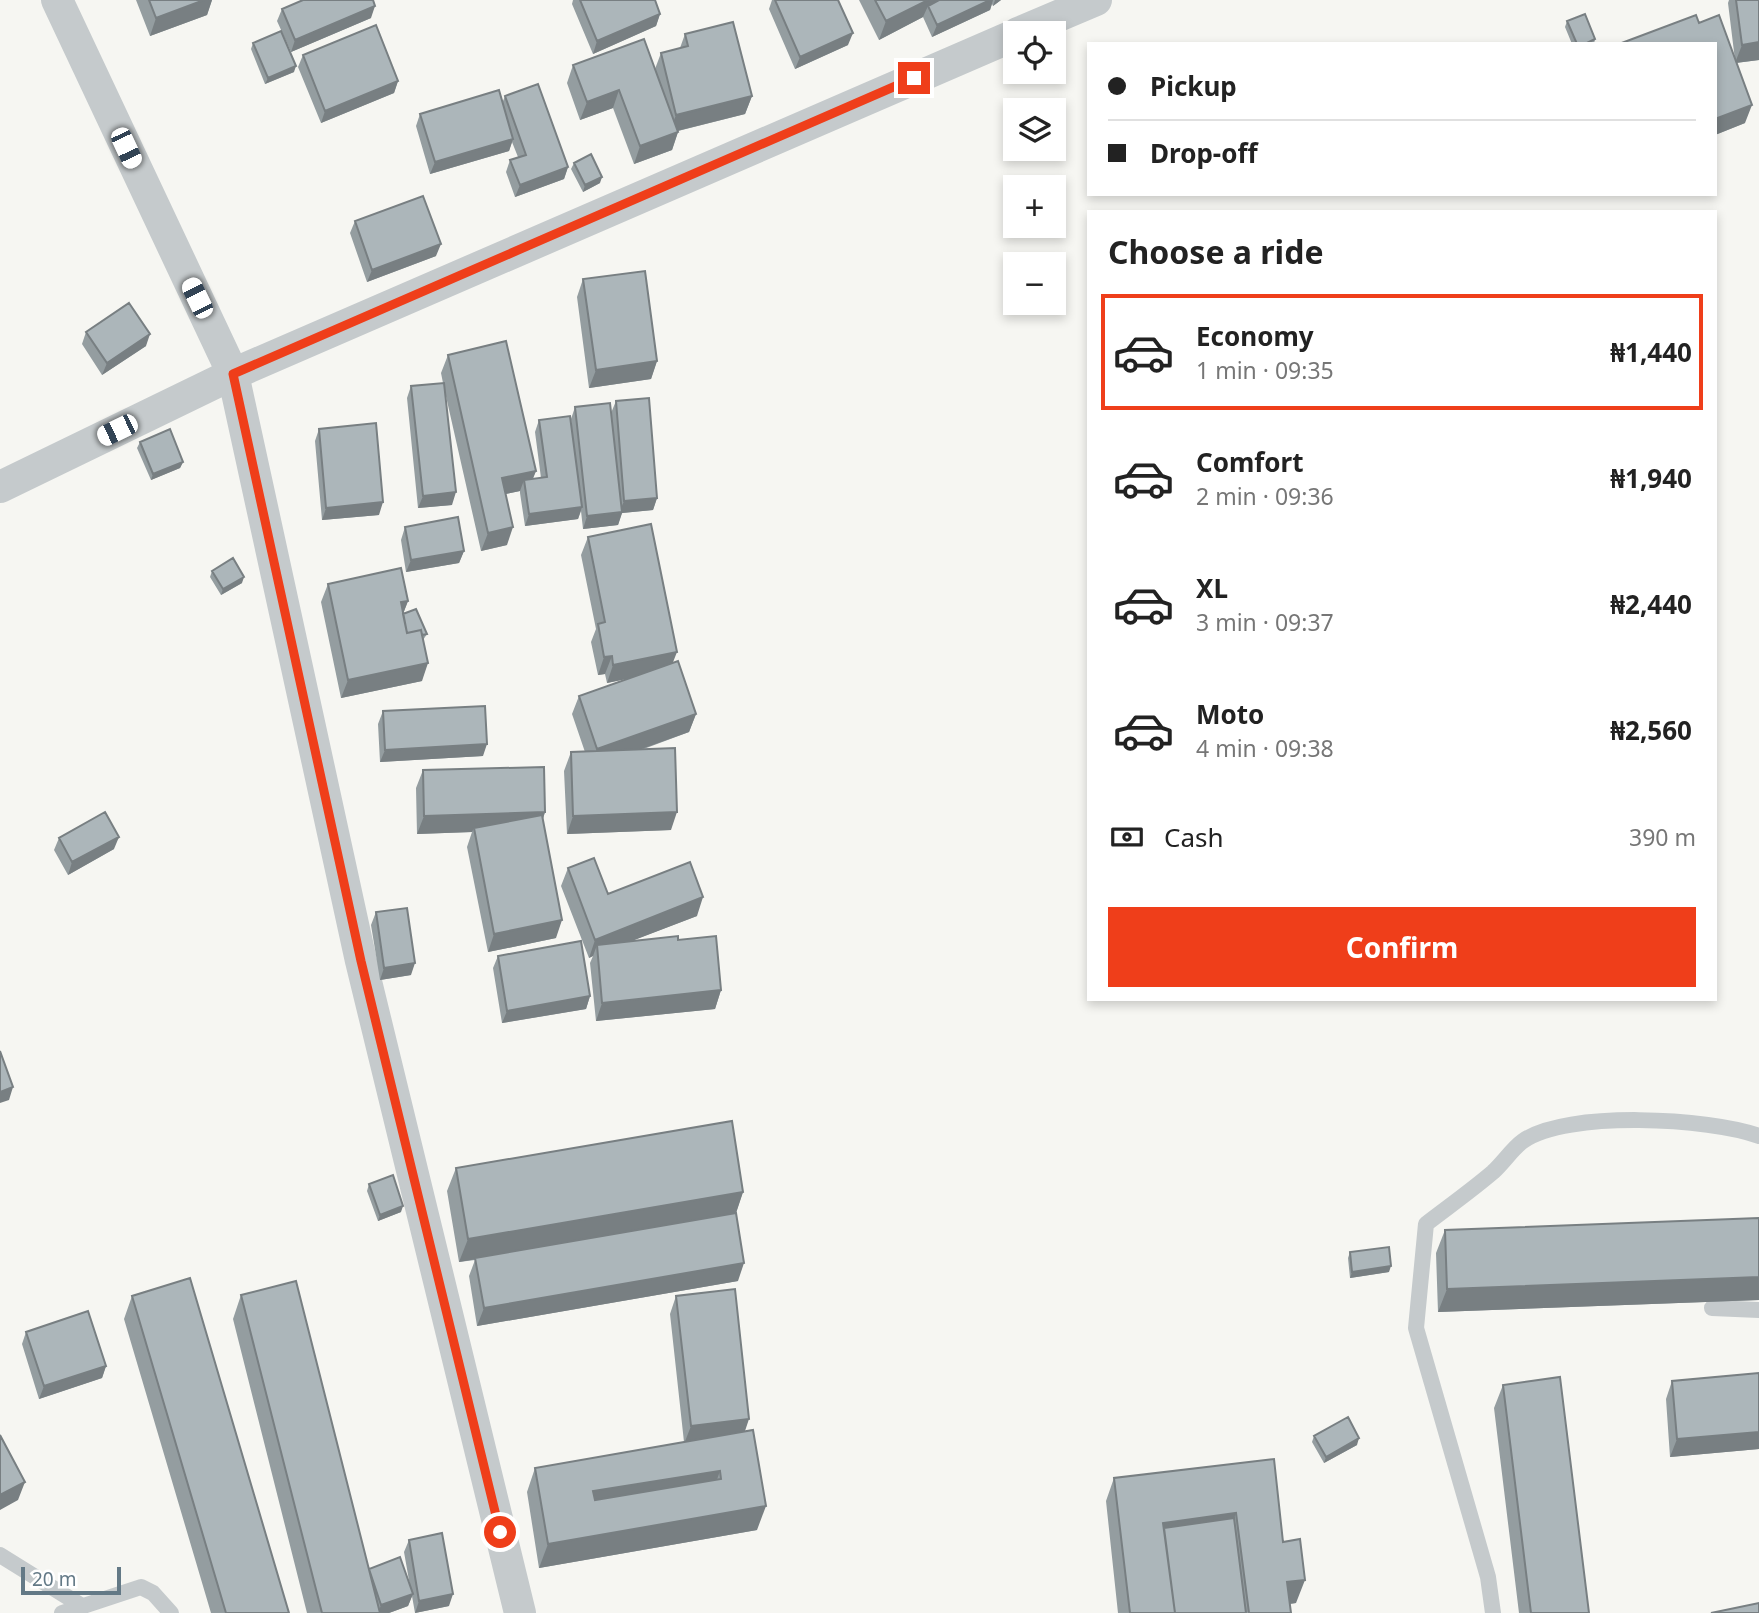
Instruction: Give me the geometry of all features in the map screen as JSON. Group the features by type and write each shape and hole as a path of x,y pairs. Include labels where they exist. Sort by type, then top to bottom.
{"street":[{"path":"57,0 233,374 361,961 520,1613"},
{"path":"1043,21 1082,2"},
{"path":"0,487 233,374 1003,40"}],"lane":[{"path":"1493,1613 1488,1577 1416,1328 1426,1224 1494,1171 1523,1141 1554,1126 1618,1121 1696,1123 1759,1136"},
{"path":"1712,1308 1759,1310"},
{"path":"0,1555 82,1606"},
{"path":"62,1613 141,1587 153,1593 172,1613"}],"building":[{"path":"149,0 204,0 156,18"},
{"path":"303,0 373,0 375,6 295,40 282,9"},
{"path":"580,0 655,0 660,14 597,41"},
{"path":"775,0 838,0 853,33 800,57"},
{"path":"875,0 928,0 886,21"},
{"path":"939,0 990,0 937,25 928,6"},
{"path":"1736,0 1759,0 1759,42 1742,45"},
{"path":"1585,14 1595,39 1576,42 1567,21"},
{"path":"1696,15 1699,23 1719,15 1752,105 1717,118 1717,42 1624,42"},
{"path":"733,22 752,96 676,115 661,53 688,46 685,34"},
{"path":"376,25 398,81 325,111 303,55"},
{"path":"281,31 296,66 268,78 253,43"},
{"path":"644,39 678,132 640,146 619,90 587,102 573,65"},
{"path":"538,84 568,167 520,185 510,160 526,155 505,96"},
{"path":"499,90 513,139 435,162 420,114"},
{"path":"591,154 602,177 585,185 574,163"},
{"path":"423,196 441,244 372,270 355,221"},
{"path":"645,271 657,361 596,370 583,279"},
{"path":"129,303 150,334 107,363 86,332"},
{"path":"506,341 536,471 502,478 513,527 488,533 448,355"},
{"path":"444,383 456,492 423,496 411,386"},
{"path":"649,398 657,498 624,501 616,401"},
{"path":"610,403 622,512 587,516 575,407"},
{"path":"570,416 582,507 529,514 524,480 547,477 539,420"},
{"path":"376,423 383,502 326,508 319,429"},
{"path":"170,429 183,462 153,474 140,442"},
{"path":"458,517 464,551 411,560 405,527"},
{"path":"651,524 677,652 613,665 612,656 604,657 598,624 605,622 588,537"},
{"path":"233,558 244,577 223,589 212,571"},
{"path":"401,568 408,601 401,602 407,633 421,630 428,663 348,680 328,584"},
{"path":"416,609 427,634 422,635 421,630 407,633 403,614"},
{"path":"678,661 696,714 597,749 579,696"},
{"path":"485,706 487,744 385,750 383,711"},
{"path":"675,748 677,812 573,816 571,752"},
{"path":"544,767 545,812 424,816 423,770"},
{"path":"105,812 119,837 72,862 59,838"},
{"path":"542,815 562,920 494,934 474,828"},
{"path":"594,858 608,894 690,862 703,897 595,940 568,868"},
{"path":"407,908 415,963 384,968 376,912"},
{"path":"678,936 678,940 716,936 721,990 602,1003 597,945"},
{"path":"581,941 590,996 507,1011 498,956"},
{"path":"0,1051 13,1087 0,1092"},
{"path":"732,1121 743,1192 468,1239 456,1168"},
{"path":"393,1175 403,1206 380,1215 369,1184"},
{"path":"736,1213 744,1263 484,1308 475,1258"},
{"path":"1759,1218 1759,1277 1447,1289 1445,1230"},
{"path":"1389,1247 1391,1266 1352,1272 1350,1252"},
{"path":"190,1278 289,1613 226,1613 132,1296"},
{"path":"296,1281 380,1613 322,1613 241,1295"},
{"path":"735,1289 749,1419 691,1426 676,1296"},
{"path":"88,1311 106,1366 44,1386 26,1332"},
{"path":"1759,1373 1759,1432 1677,1439 1672,1381"},
{"path":"1560,1377 1589,1613 1531,1613 1503,1385"},
{"path":"1348,1417 1359,1438 1326,1457 1314,1436"},
{"path":"753,1430 766,1506 548,1544 535,1468","holes":["720,1471 721,1479 595,1500 593,1491"]},
{"path":"0,1435 25,1482 0,1495"},
{"path":"1274,1459 1283,1542 1300,1539 1305,1580 1287,1582 1291,1613 1249,1613 1236,1513 1163,1523 1175,1613 1130,1613 1114,1478"},
{"path":"1234,1518 1246,1613 1175,1613 1164,1528"},
{"path":"442,1533 453,1594 419,1601 409,1540"},
{"path":"400,1557 413,1594 381,1605 369,1569"},
{"path":"1759,1603 1759,1613 1711,1613"}],"route":[{"path":"500,1532 361,961 233,374 914,78"}]}
